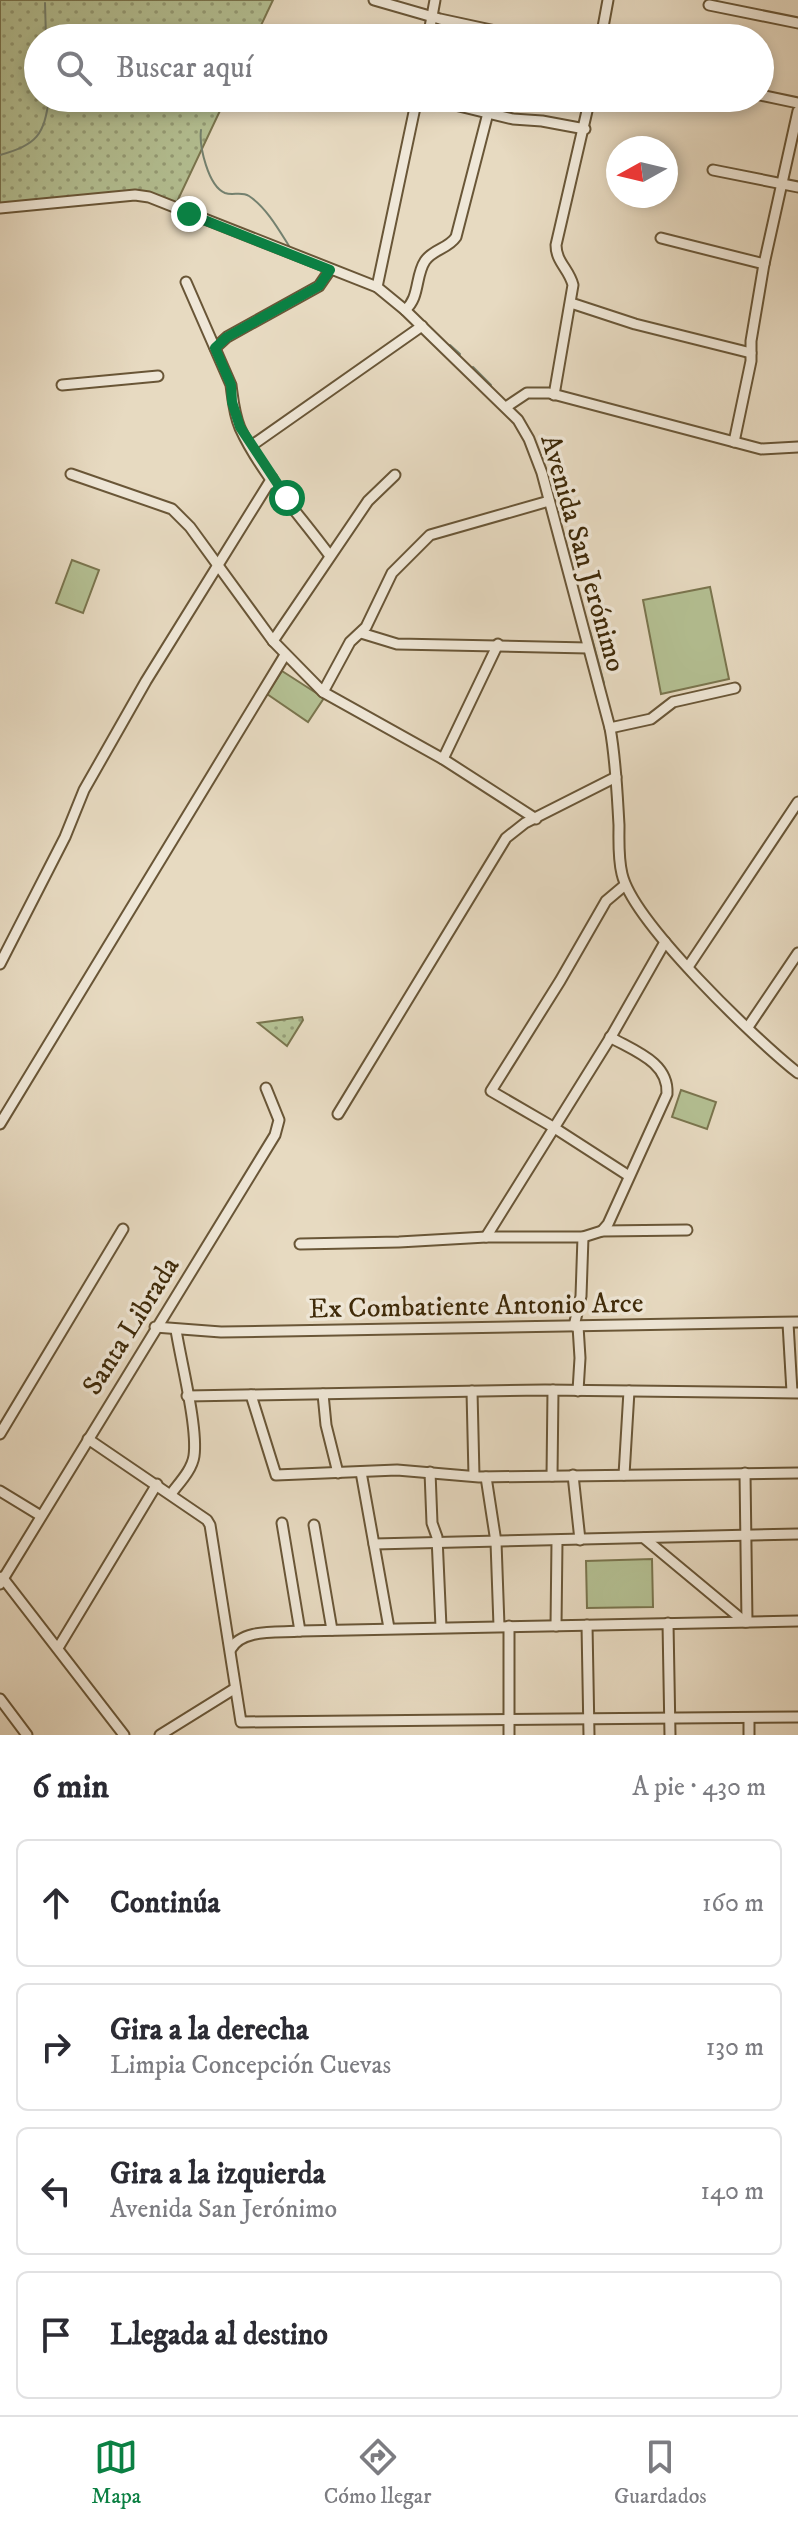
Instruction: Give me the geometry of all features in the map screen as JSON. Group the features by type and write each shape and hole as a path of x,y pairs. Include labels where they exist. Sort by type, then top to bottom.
{"street":[{"path":"374,0 464,24"},
{"path":"431,24 435,0"},
{"path":"604,24 608,0"},
{"path":"709,5 798,23"},
{"path":"774,98 798,103"},
{"path":"734,442 764,264 798,111"},
{"path":"377,287 414,112"},
{"path":"484,112 585,129"},
{"path":"554,395 571,303 571,279 557,257 556,245 588,112"},
{"path":"405,310 413,302 423,264 456,237 488,113"},
{"path":"713,170 798,187"},
{"name":"Avenida San Jerónimo","path":"0,208 135,195 149,197 377,287 506,407 529,439 549,501 610,728 616,777 620,866 625,885 665,942 688,967 798,1073"},
{"path":"661,238 764,264"},
{"path":"215,348 227,337 319,286 330,270"},
{"path":"186,282 231,385 232,402 240,427 272,478 330,556"},
{"path":"571,303 635,324 751,353"},
{"path":"251,446 422,326"},
{"path":"62,385 158,376"},
{"path":"506,407 527,393 554,395 761,449 798,447"},
{"path":"71,474 172,509 190,527 273,641 323,692 443,759 536,819"},
{"path":"273,641 368,501 395,475"},
{"path":"0,964 65,837 84,790 146,681 272,478"},
{"path":"323,692 350,642 361,633 392,573 430,535 549,501"},
{"path":"361,633 397,644 588,648"},
{"path":"443,759 498,644"},
{"path":"0,1124 285,655"},
{"path":"610,728 651,719 673,702 735,688"},
{"path":"338,1114 506,838 513,831 616,777"},
{"path":"688,967 798,802"},
{"path":"625,885 606,901 491,1091 629,1176"},
{"path":"486,1237 665,942"},
{"path":"748,1027 798,953"},
{"path":"602,1231 608,1224 667,1094 666,1078 659,1066 610,1037"},
{"name":"Santa Librada","path":"1,1580 275,1135 279,1120 266,1088"},
{"path":"0,1434 123,1229"},
{"path":"300,1244 583,1237 602,1231 687,1230"},
{"path":"578,1391 580,1358 576,1326 581,1296 583,1237"},
{"path":"187,1396 553,1390 795,1392 793,1322"},
{"name":"Ex Combatiente Antonio Arce","path":"155,1327 221,1332 793,1322"},
{"path":"171,1494 191,1467 194,1455 176,1330"},
{"path":"552,1476 553,1390"},
{"path":"472,1391 474,1476"},
{"path":"624,1475 629,1391"},
{"path":"323,1394 326,1425 338,1473"},
{"path":"251,1395 276,1475 397,1470 486,1477 798,1473"},
{"path":"88,1439 157,1484 210,1525 241,1722 798,1717"},
{"path":"361,1472 389,1628"},
{"path":"430,1472 441,1627"},
{"path":"745,1473 746,1622"},
{"path":"573,1475 580,1540"},
{"path":"486,1477 504,1626 509,1735"},
{"path":"58,1648 157,1484"},
{"path":"0,1491 41,1516"},
{"path":"282,1523 300,1631"},
{"path":"314,1525 332,1630"},
{"path":"374,1544 798,1534"},
{"path":"644,1538 746,1622"},
{"path":"556,1626 557,1541"},
{"path":"1,1580 124,1735"},
{"path":"231,1649 237,1640 250,1635 300,1631 798,1621"},
{"path":"668,1623 670,1735"},
{"path":"587,1625 589,1735"},
{"path":"160,1735 234,1689"},
{"path":"0,1699 27,1735"},
{"path":"749,1718 749,1735"}],"green space":[{"path":"0,0 273,0 262,24 24,24 24,112 219,112 175,206 149,195 0,204"},
{"path":"72,560 99,570 83,613 56,603"},
{"path":"710,587 729,679 661,694 643,600"},
{"path":"282,671 324,698 308,722 267,694"},
{"path":"302,1017 287,1046 258,1023"},
{"path":"681,1090 716,1102 707,1129 672,1117"},
{"path":"652,1559 653,1607 587,1608 586,1561"}],"waterway":[{"path":"45,3 46,24"},
{"path":"0,155 23,147 36,137 46,112"},
{"path":"201,130 203,155 209,174 219,189 225,193 246,195 255,201 272,219 289,246"},
{"path":"450,345 460,354"},
{"path":"473,367 491,385"},
{"path":"590,631 604,683"}],"route":[{"path":"189,214 330,270 324,283 227,337 215,348 231,385 232,402 240,427 287,498"}]}
